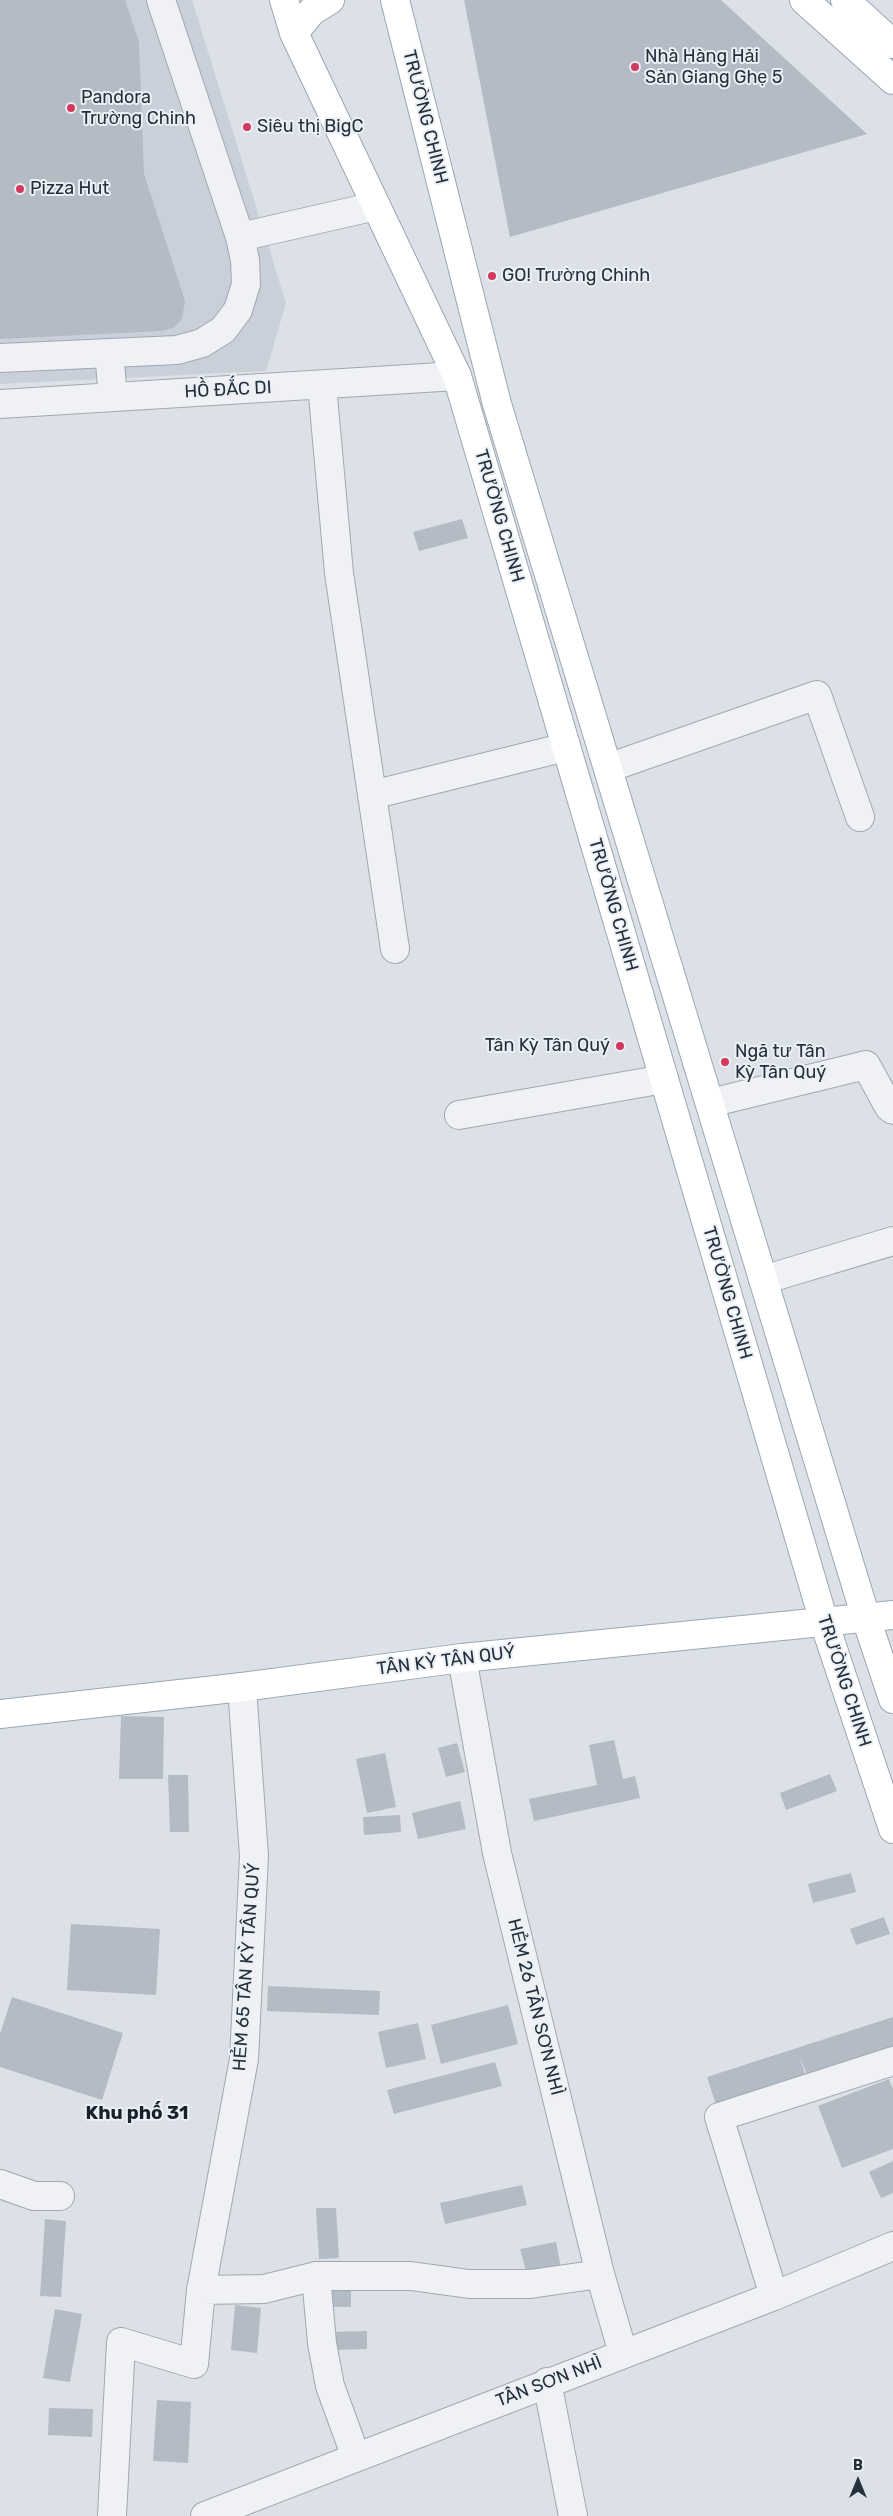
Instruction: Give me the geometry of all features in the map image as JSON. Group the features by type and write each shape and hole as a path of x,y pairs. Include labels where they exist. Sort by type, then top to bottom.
{"main road":[{"name":"TRƯỜNG CHINH","path":"284,0 294,33 457,376 824,1622 893,1829"},
{"path":"294,33 312,12 330,0"},
{"path":"804,0 893,80"},
{"path":"845,0 893,44"},
{"name":"TRƯỜNG CHINH","path":"394,2 497,404 866,1618 893,1699"},
{"name":"TÂN KỲ TÂN QUÝ","path":"0,1714 242,1687 462,1658 893,1615"}],"street":[{"path":"0,358 177,350 202,343 223,330 238,310 246,284 245,260 240,238 161,0"},
{"path":"240,238 376,206"},
{"path":"110,353 113,397"},
{"name":"HỒ ĐẮC DI","path":"0,404 457,376"},
{"path":"322,384 339,573 395,949"},
{"path":"608,768 817,696 860,817"},
{"path":"372,795 566,747"},
{"path":"710,1103 866,1065 889,1107 893,1110"},
{"path":"459,1115 664,1079"},
{"path":"763,1280 893,1241"},
{"name":"HẺM 26 TÂN SƠN NHÌ","path":"462,1658 497,1853 600,2274 623,2353"},
{"name":"HẺM 65 TÂN KỲ TÂN QUÝ","path":"112,2516 121,2342 194,2364 201,2290 244,2059 254,1856 242,1687"},
{"path":"774,2296 719,2117 893,2061"},
{"path":"0,2184 34,2196 60,2196"},
{"name":"TÂN SƠN NHÌ","path":"205,2516 547,2382 774,2296 893,2246"},
{"path":"201,2290 264,2289 316,2276 411,2276 469,2284 530,2284 600,2274"},
{"path":"316,2276 322,2343 330,2386 356,2457"},
{"path":"547,2382 573,2516"}],"shaded area":[{"path":"0,0 192,0 286,303 266,371 0,384"}],"building":[{"name":"Pandora Trường Chinh","path":"0,0 125,0 139,42 144,174 185,301 182,319 173,328 161,331 0,339"},
{"name":"Nhà Hàng Hải Sản Giang Ghẹ 5","path":"464,0 721,0 867,134 510,237"},
{"path":"462,519 468,538 419,551 413,532"},
{"path":"121,1716 164,1717 163,1779 119,1779"},
{"path":"614,1740 623,1779 635,1776 640,1798 534,1821 529,1799 597,1785 589,1745"},
{"path":"457,1743 465,1772 446,1777 438,1748"},
{"path":"385,1753 396,1807 367,1813 356,1759"},
{"path":"830,1774 837,1791 786,1810 780,1793"},
{"path":"168,1775 188,1775 189,1832 170,1832"},
{"path":"460,1801 466,1829 418,1839 412,1813"},
{"path":"400,1815 401,1832 364,1835 363,1817"},
{"path":"851,1873 856,1892 813,1903 808,1884"},
{"path":"884,1917 890,1934 856,1945 850,1929"},
{"path":"71,1924 160,1929 156,1995 67,1990"},
{"path":"268,1986 380,1991 379,2015 267,2011"},
{"path":"12,1997 123,2033 102,2100 0,2067 0,2034"},
{"path":"508,2005 518,2044 441,2064 431,2025"},
{"path":"893,2017 893,2054 812,2087 799,2055 808,2083 719,2114 707,2077"},
{"path":"418,2023 426,2059 386,2068 378,2032"},
{"path":"495,2062 502,2086 394,2114 387,2090"},
{"path":"889,2079 893,2089 893,2149 842,2168 818,2106"},
{"path":"893,2161 893,2193 881,2198 869,2172"},
{"path":"522,2185 527,2205 445,2224 440,2203"},
{"path":"316,2208 336,2208 339,2258 319,2259"},
{"path":"45,2219 66,2221 61,2297 40,2296"},
{"path":"556,2242 562,2273 528,2278 520,2249"},
{"path":"321,2279 351,2279 351,2307 321,2307"},
{"path":"235,2305 261,2308 257,2353 231,2350"},
{"path":"55,2309 82,2314 70,2382 43,2378"},
{"path":"367,2331 367,2349 332,2350 331,2332"},
{"path":"157,2400 191,2402 188,2463 153,2461"},
{"path":"49,2408 93,2409 92,2437 48,2435"}],"place":[{"name":"Nhà Hàng Hải Sản Giang Ghẹ 5","path":"635,67"},
{"name":"Pandora Trường Chinh","path":"71,108"},
{"name":"Siêu thị BigC","path":"247,127"},
{"name":"Pizza Hut","path":"20,189"},
{"name":"GO! Trường Chinh","path":"492,276"},
{"name":"Tân Kỳ Tân Quý","path":"620,1046"},
{"name":"Ngã tư Tân Kỳ Tân Quý","path":"725,1062"}],"district":[{"name":"Khu phố 31","path":"137,2114"}]}
